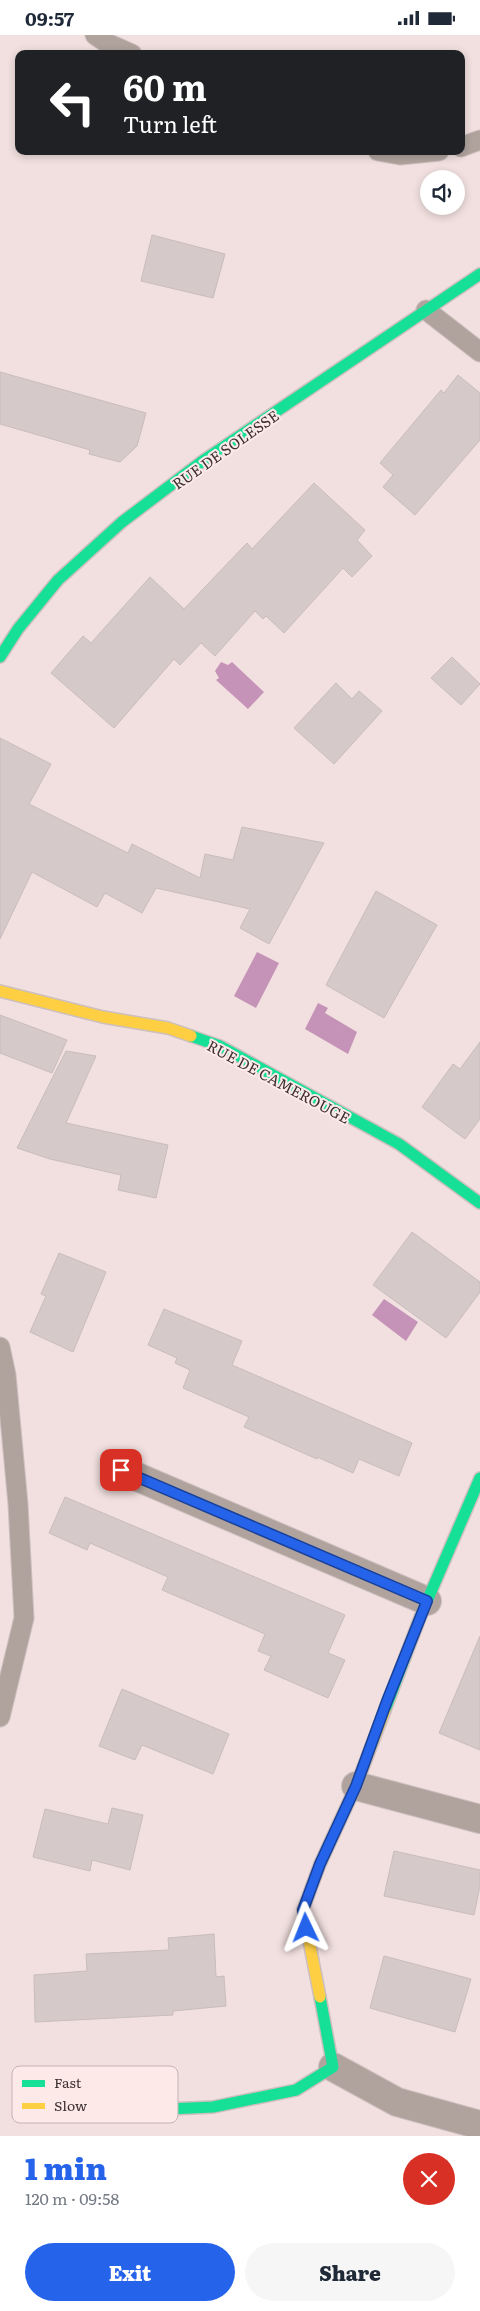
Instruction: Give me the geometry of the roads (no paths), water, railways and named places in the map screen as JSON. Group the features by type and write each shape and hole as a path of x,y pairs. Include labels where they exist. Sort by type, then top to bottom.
{"street":[{"name":"RUE DE SOLESSE","path":"0,657 18,629 58,580 122,522 204,461 480,274"},
{"name":"RUE DE CAMEROUGE","path":"0,991 103,1017 168,1028 220,1046 399,1144 480,1203"},
{"path":"121,1470 427,1601"},
{"path":"333,2067 303,1910 320,1864 356,1786 387,1701 427,1601 480,1478"},
{"path":"356,1786 480,1819"},
{"path":"178,2109 213,2107 296,2090 333,2067"},
{"path":"333,2067 397,2102 480,2125"}],"lane":[{"path":"95,35 123,50"},
{"path":"465,145 480,139"},
{"path":"426,310 480,352"},
{"path":"0,1347 6,1375 18,1504 24,1617 0,1717"}]}
